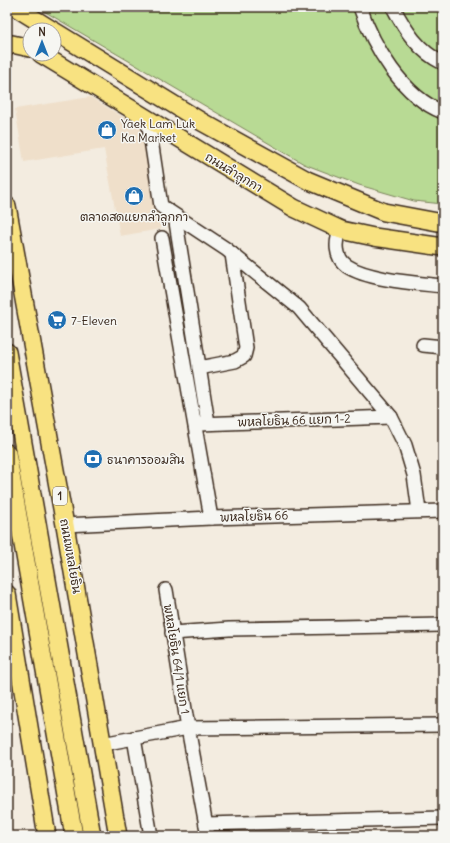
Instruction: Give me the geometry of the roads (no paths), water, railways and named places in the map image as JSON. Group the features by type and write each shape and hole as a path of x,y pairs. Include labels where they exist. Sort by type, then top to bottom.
{"main road":[{"path":"14,7 38,22"},
{"path":"62,36 202,122 307,180 384,212 443,223"},
{"path":"7,46 12,44 22,46"},
{"name":"ถนนลำลูกกา","path":"54,62 294,208 341,230 374,237 443,247"},
{"name":"ถนนพหลโยธิน","path":"7,206 65,525 118,836"},
{"path":"7,352 92,836"},
{"path":"7,453 74,836"},
{"path":"8,601 12,657 41,797 47,836"},
{"path":"110,790 112,836"},
{"path":"41,797 52,836"}],"street":[{"path":"360,7 372,39 393,71 406,86 435,109 443,112"},
{"path":"393,7 402,25 422,50 443,63"},
{"path":"148,120 161,206 232,254 298,308 392,417 405,445 414,475 419,511"},
{"path":"175,216 199,368 202,424 211,518"},
{"path":"341,230 337,239 337,248 346,265 357,271 377,277 443,286"},
{"path":"162,238 202,424"},
{"path":"199,368 235,361 244,356 246,348 232,254"},
{"path":"423,345 443,347"},
{"name":"พหลโยธิน 66 แยก 1-2","path":"202,424 392,417"},
{"name":"พหลโยธิน 66","path":"65,525 211,518 443,511"},
{"name":"พหลโยธิน 64/1 แยก 1","path":"166,590 188,728 207,830"},
{"path":"172,633 229,629 443,625"},
{"path":"102,744 188,728 443,725"},
{"path":"134,738 150,836"},
{"path":"207,830 443,818"}],"place":[{"name":"Yaek Lam Luk Ka Market","path":"107,130"},
{"name":"ตลาดสดแยกลำลูกกา","path":"134,196"},
{"name":"7-Eleven","path":"57,320"},
{"name":"ธนาคารออมสิน","path":"93,459"}]}
